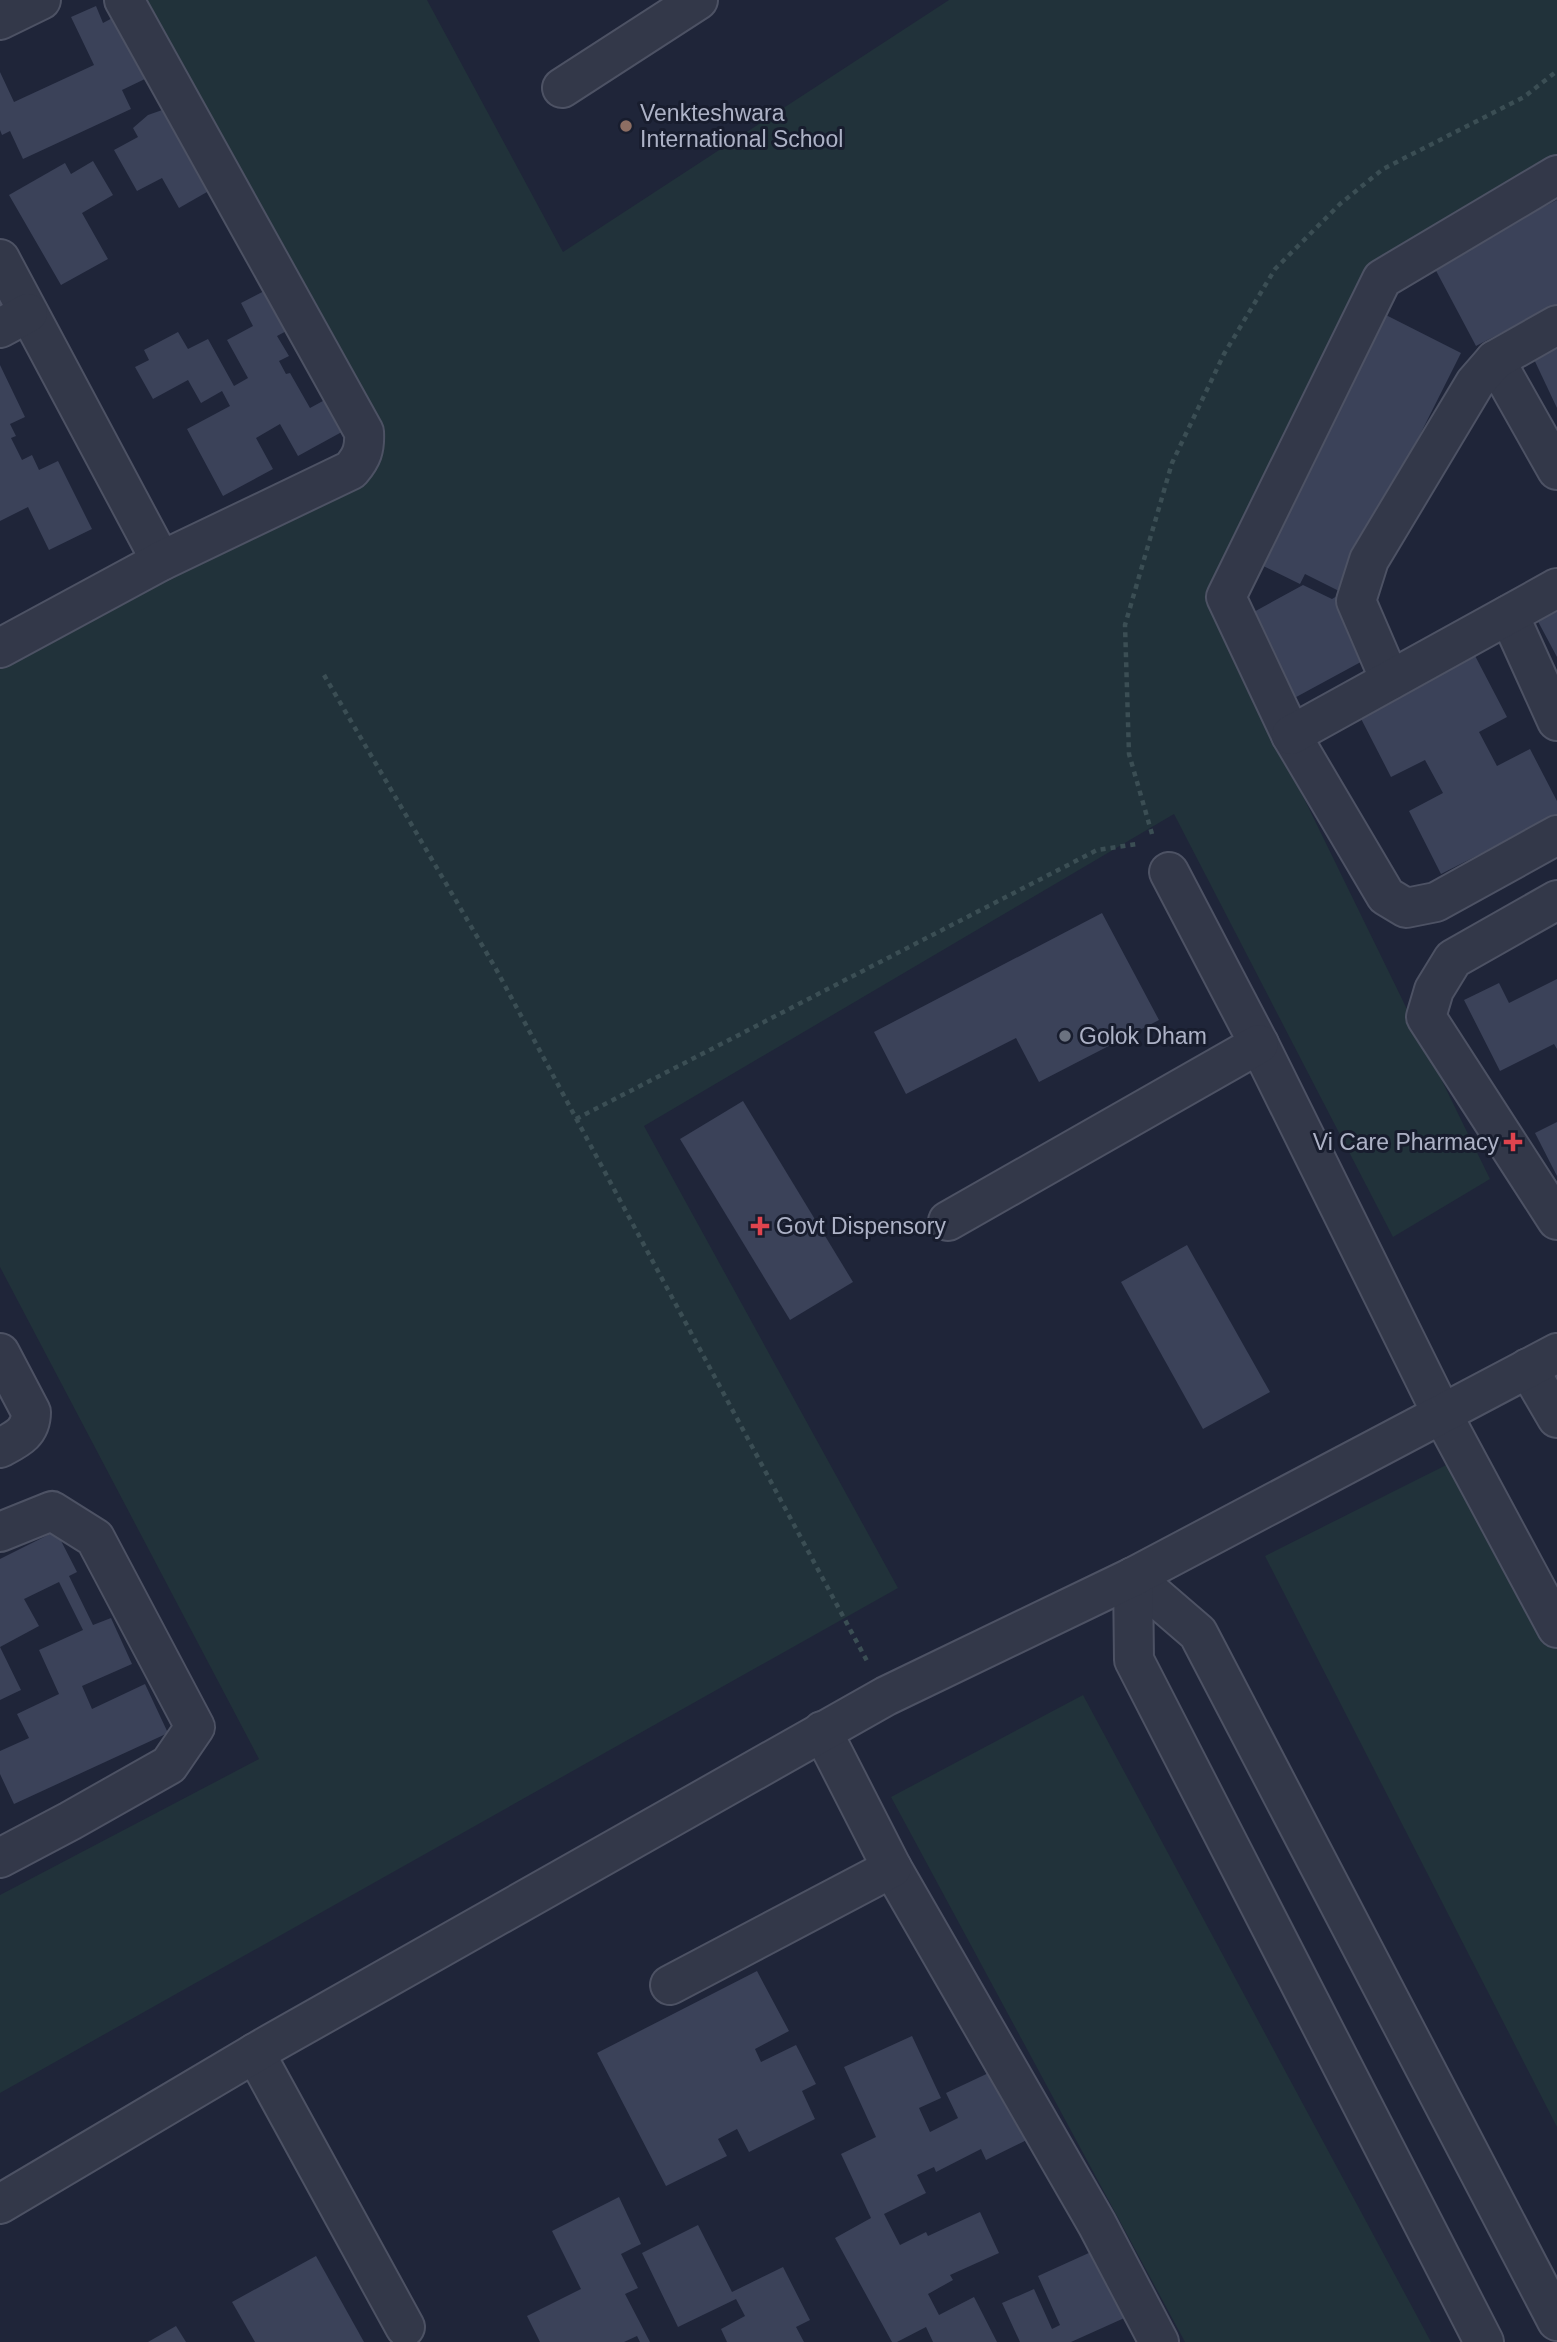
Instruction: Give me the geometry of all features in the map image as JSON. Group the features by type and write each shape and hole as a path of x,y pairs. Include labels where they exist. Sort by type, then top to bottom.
{"street":[{"path":"0,20 41,0"},
{"path":"0,648 161,561 351,470 362,457 365,445 364,432 124,0"},
{"path":"562,88 698,0"},
{"path":"1557,175 1382,279 1226,597 1291,735 1385,896 1406,908 1436,902 1557,835"},
{"path":"0,259 14,321 161,561"},
{"path":"1390,680 1356,601 1369,560 1475,383 1495,360 1557,325"},
{"path":"1495,360 1557,470"},
{"path":"1291,735 1557,588"},
{"path":"1509,615 1557,721"},
{"path":"1161,857 1259,1044 1441,1414 1557,1628"},
{"path":"1557,900 1453,959 1434,990 1426,1017 1557,1220"},
{"path":"948,1221 1259,1044"},
{"path":"0,1353 31,1412 31,1421 22,1437 0,1448"},
{"path":"0,2204 255,2053 886,1696 1133,1577 1543,1361 1557,1418"},
{"path":"0,1532 52,1511 95,1538 195,1727 169,1765 0,1858"},
{"path":"1133,1577 1198,1633 1557,2321"},
{"path":"1133,1577 1134,1660 1484,2342"},
{"path":"822,1731 892,1868 1097,2224 1160,2342"},
{"path":"670,1985 892,1868"},
{"path":"255,2053 405,2327"}],"path":[{"path":"576,1119 1097,850 1161,857 1129,754 1125,625 1172,463 1224,354 1275,269 1340,204 1383,169 1524,97 1557,71"},
{"path":"324,675 496,969 886,1696"}],"shaded area":[{"path":"137,0 427,0 563,252 949,0 1557,0 1557,156 1375,262 1209,604 1490,1179 1393,1237 1174,814 644,1126 898,1588 0,2093 0,1895 259,1759 0,1267 0,646 376,448"},
{"path":"1474,1451 1557,1616 1557,2127 1265,1556"},
{"path":"1083,1695 1431,2342 1185,2342 891,1797"}],"building":[{"path":"96,6 103,23 118,15 147,78 122,90 131,109 23,159 10,131 2,135 0,130 0,72 14,102 94,65 71,17"},
{"path":"168,108 214,188 179,208 162,178 137,191 114,150 138,137 133,128 148,115"},
{"path":"93,161 113,195 82,213 108,259 61,285 9,195 65,163 71,174"},
{"path":"1557,200 1557,304 1476,346 1433,265"},
{"path":"272,287 294,327 277,336 289,356 279,361 286,374 290,373 310,408 332,396 349,428 298,456 280,424 256,438 273,469 223,496 187,429 230,406 222,391 201,403 188,380 153,399 135,367 149,360 144,350 178,332 188,349 208,339 234,386 248,378 227,340 253,326 241,303"},
{"path":"1378,311 1461,353 1341,592 1305,574 1300,584 1253,561"},
{"path":"1557,341 1557,408 1531,353"},
{"path":"0,365 25,417 10,424 16,436 11,438 22,460 32,455 39,470 58,461 92,529 49,550 28,507 0,521"},
{"path":"1303,585 1332,599 1337,596 1370,657 1287,702 1241,619"},
{"path":"1557,602 1557,657 1534,614"},
{"path":"1472,650 1507,717 1479,732 1497,766 1530,749 1557,801 1557,815 1441,874 1409,811 1443,793 1425,760 1391,777 1356,709"},
{"path":"1102,913 1159,1020 1039,1082 1016,1038 906,1094 874,1032"},
{"path":"1557,979 1557,1049 1554,1044 1500,1071 1464,1000 1499,983 1509,1003"},
{"path":"743,1101 853,1282 790,1320 680,1139"},
{"path":"1557,1122 1557,1176 1535,1133"},
{"path":"1187,1245 1270,1392 1203,1429 1121,1282"},
{"path":"56,1531 77,1572 69,1576 93,1625 111,1618 132,1664 82,1686 92,1709 145,1684 168,1733 14,1804 0,1774 0,1751 29,1738 17,1714 59,1694 39,1650 83,1630 59,1582 24,1599 39,1626 0,1647 0,1559"},
{"path":"0,1647 21,1690 0,1700"},
{"path":"757,1971 789,2031 755,2049 761,2062 796,2045 816,2084 802,2091 815,2119 749,2152 737,2129 718,2139 727,2156 666,2186 597,2053"},
{"path":"912,2036 941,2098 919,2108 930,2132 958,2118 946,2093 997,2069 1031,2138 986,2160 981,2149 936,2172 934,2167 917,2175 926,2193 884,2214 900,2245 926,2232 928,2236 980,2212 999,2253 950,2275 953,2280 928,2294 939,2315 974,2297 997,2342 933,2342 926,2327 892,2342 835,2238 871,2218 841,2154 876,2137 844,2067"},
{"path":"619,2197 641,2244 621,2254 638,2288 625,2294 650,2342 640,2342 637,2336 624,2342 540,2342 527,2316 581,2289 552,2231"},
{"path":"698,2225 732,2292 783,2267 810,2320 796,2327 804,2342 727,2342 721,2329 745,2316 736,2299 678,2327 642,2253"},
{"path":"1102,2247 1131,2315 1071,2342 1020,2342 1002,2303 1034,2289 1052,2329 1060,2325 1038,2276"},
{"path":"316,2256 364,2342 255,2342 232,2302"},
{"path":"176,2326 186,2342 148,2342"}],"place":[{"name":"Venkteshwara International School","path":"626,126"},
{"name":"Golok Dham","path":"1065,1036"},
{"name":"Vi Care Pharmacy","path":"1513,1142"},
{"name":"Govt Dispensory","path":"760,1226"}]}
